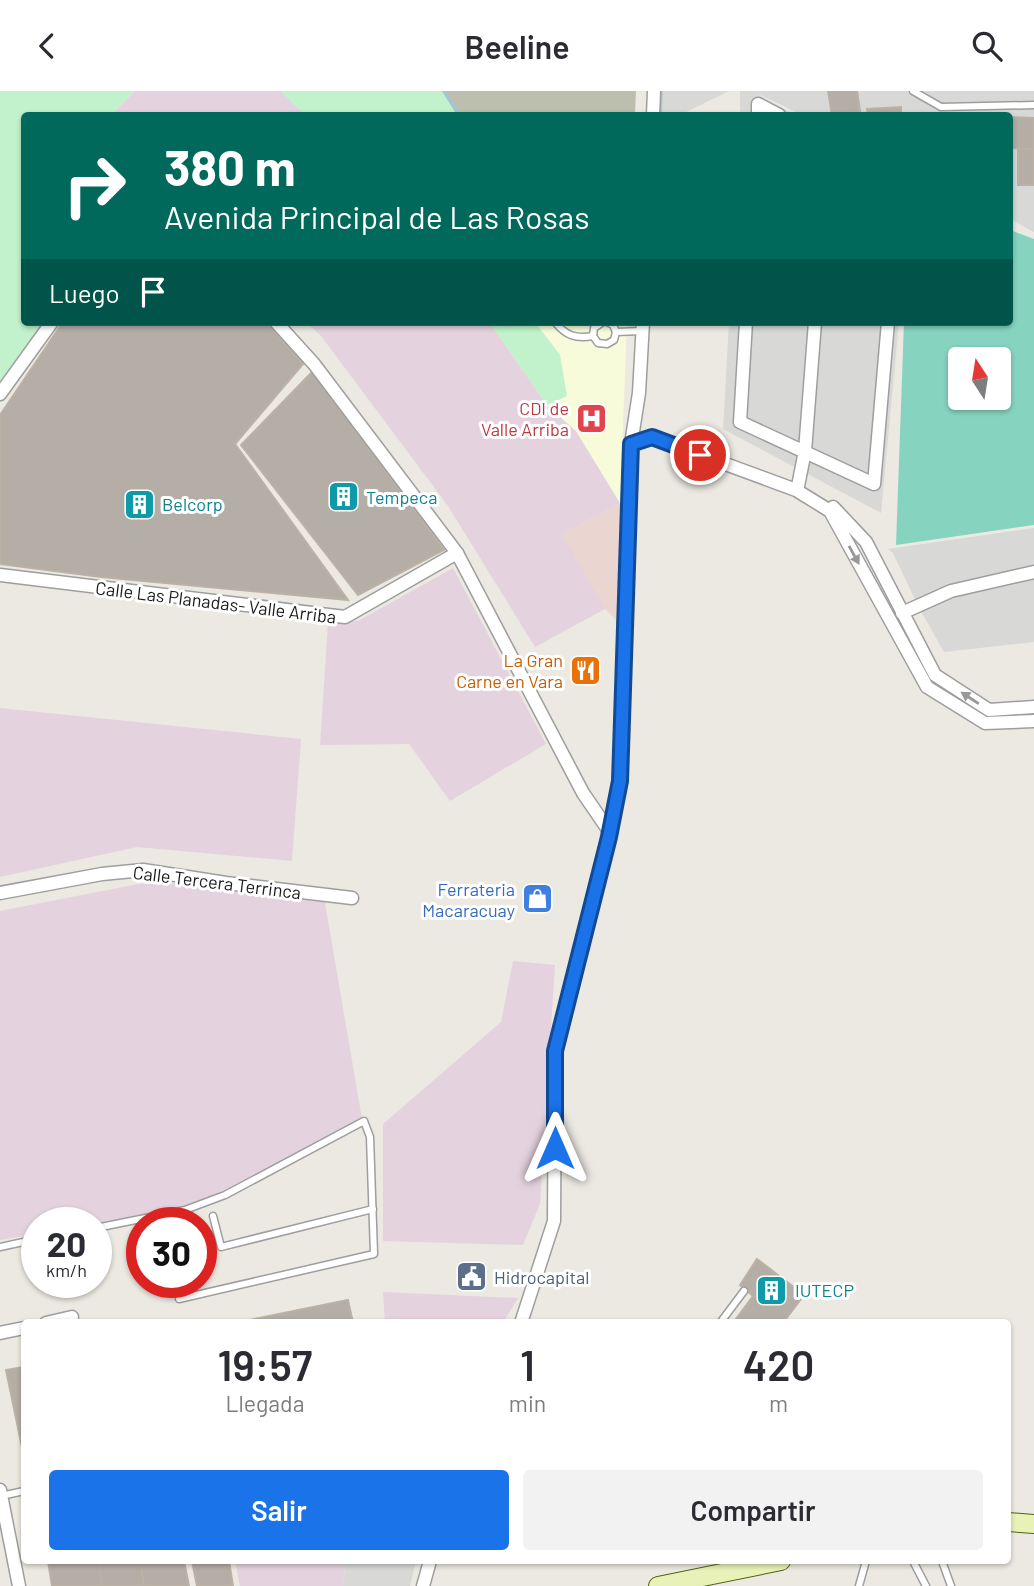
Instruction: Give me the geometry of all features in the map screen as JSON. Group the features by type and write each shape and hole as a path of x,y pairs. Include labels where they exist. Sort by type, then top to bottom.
{"main road":[{"path":"1011,1522 1032,1522"},
{"path":"658,1586 697,1582 768,1564"}],"street":[{"path":"653,112 654,91"},
{"path":"758,112 758,104 773,112"},
{"path":"0,394 49,326"},
{"path":"280,326 314,364 457,553 583,793 607,828 609,837"},
{"path":"746,326 740,422 874,484 888,326"},
{"path":"798,486 805,451 815,326"},
{"path":"522,1319 554,1221 555,1051 609,837 620,781 632,440 643,327"},
{"path":"632,440 652,432 678,439 798,486 833,507 866,542 935,675 989,711 1034,707"},
{"path":"632,440 652,437 796,490 830,512 926,687 985,723 1034,721"},
{"name":"Calle Las Planadas- Valle Arriba","path":"0,575 345,617 457,553"},
{"path":"902,613 951,591 1034,572"},
{"name":"Calle Tercera Terrinca","path":"0,893 102,874 143,870 352,898"},
{"path":"63,1319 72,1317"},
{"path":"0,1333 21,1329"},
{"path":"1,1493 19,1586"},
{"path":"423,1586 429,1564"}],"lane":[{"path":"913,91 941,107 1034,105"},
{"path":"560,326 570,335 581,338 593,336"},
{"path":"598,326 594,328 593,336 598,343 607,344 614,340 616,332 613,326"},
{"path":"616,332 643,327"},
{"path":"112,1225 185,1210 225,1195 364,1121 370,1137 374,1254 178,1299"},
{"path":"217,1232 221,1247 373,1209"},
{"path":"0,1247 21,1242"},
{"path":"723,1319 744,1291"},
{"path":"1,1493 21,1491"},
{"path":"859,1586 865,1564"},
{"path":"914,1564 926,1586"},
{"path":"943,1564 951,1586"}],"shaded area":[{"path":"0,91 135,91 114,112 21,112 21,326 53,326 20,379 0,403"},
{"path":"135,91 284,91 308,112 114,112"},
{"path":"280,91 444,91 457,112 302,112"},
{"path":"444,91 636,91 635,112 457,112"},
{"path":"660,91 729,91 686,112 660,112"},
{"path":"740,91 1034,91 1034,232 1013,221 1013,112 796,112 756,93 789,112 740,112"},
{"path":"310,326 492,326 547,405 576,431 620,503 562,534 605,609 535,647 448,506 321,336"},
{"path":"492,326 538,326 560,355 567,396 547,405"},
{"name":"CDI de Valle Arriba","path":"536,326 627,326 620,503 576,431 547,405 567,396"},
{"path":"729,326 899,326 881,513 723,429"},
{"path":"620,503 624,628 598,602 562,534"},
{"path":"1034,528 1034,642 944,652 893,553 888,549"},
{"path":"453,568 546,744 450,801 409,744 320,745 328,623 358,621"},
{"path":"0,708 301,739 292,861 137,847 0,877"},
{"path":"226,883 324,897 362,1119 191,1207 126,1207 126,1220 112,1222 112,1207 21,1207 21,1237 0,1240 0,911 138,884"},
{"path":"513,961 555,965 540,1204 523,1245 383,1241 383,1124 501,1022"},
{"path":"383,1292 518,1298 505,1319 385,1319"},
{"path":"236,1564 346,1564 343,1586 240,1586"},
{"path":"346,1564 415,1564 410,1586 343,1586"}],"green space":[{"path":"1013,231 1034,239 1034,525 896,545 904,326 1013,326"}],"building":[{"path":"828,91 857,91 860,111 832,112"},
{"path":"901,107 901,112 868,112 867,109"},
{"path":"1013,117 1034,118 1034,149 1013,148"},
{"path":"1018,149 1034,149 1034,185 1018,185"},
{"name":"Belcorp","path":"60,326 270,326 303,364 235,444 348,600 101,577 0,564 0,415"},
{"name":"Tempeca","path":"312,372 444,550 358,595 241,445"},
{"name":"IUTECP","path":"757,1259 804,1295 786,1319 736,1319 753,1296 740,1285"},
{"path":"348,1300 352,1319 255,1319"},
{"path":"21,1368 21,1442 6,1370"},
{"path":"48,1564 98,1564 102,1586 52,1586"},
{"path":"98,1564 141,1564 144,1586 102,1586"},
{"path":"141,1564 185,1564 189,1586 144,1586"},
{"path":"193,1564 229,1564 233,1586 197,1586"}],"waterway":[{"path":"444,91 457,112"},
{"path":"660,112 661,91"}],"place":[{"name":"CDI de Valle Arriba","path":"592,418"},
{"name":"Tempeca","path":"343,497"},
{"name":"Belcorp","path":"139,504"},
{"name":"La Gran Carne en Vara","path":"586,670"},
{"name":"Ferrateria Macaracuay","path":"538,899"},
{"name":"Hidrocapital","path":"471,1277"},
{"name":"IUTECP","path":"772,1290"}],"route":[{"path":"555,1148 555,1051 609,837 620,781 631,444 652,437 700,455"}]}
